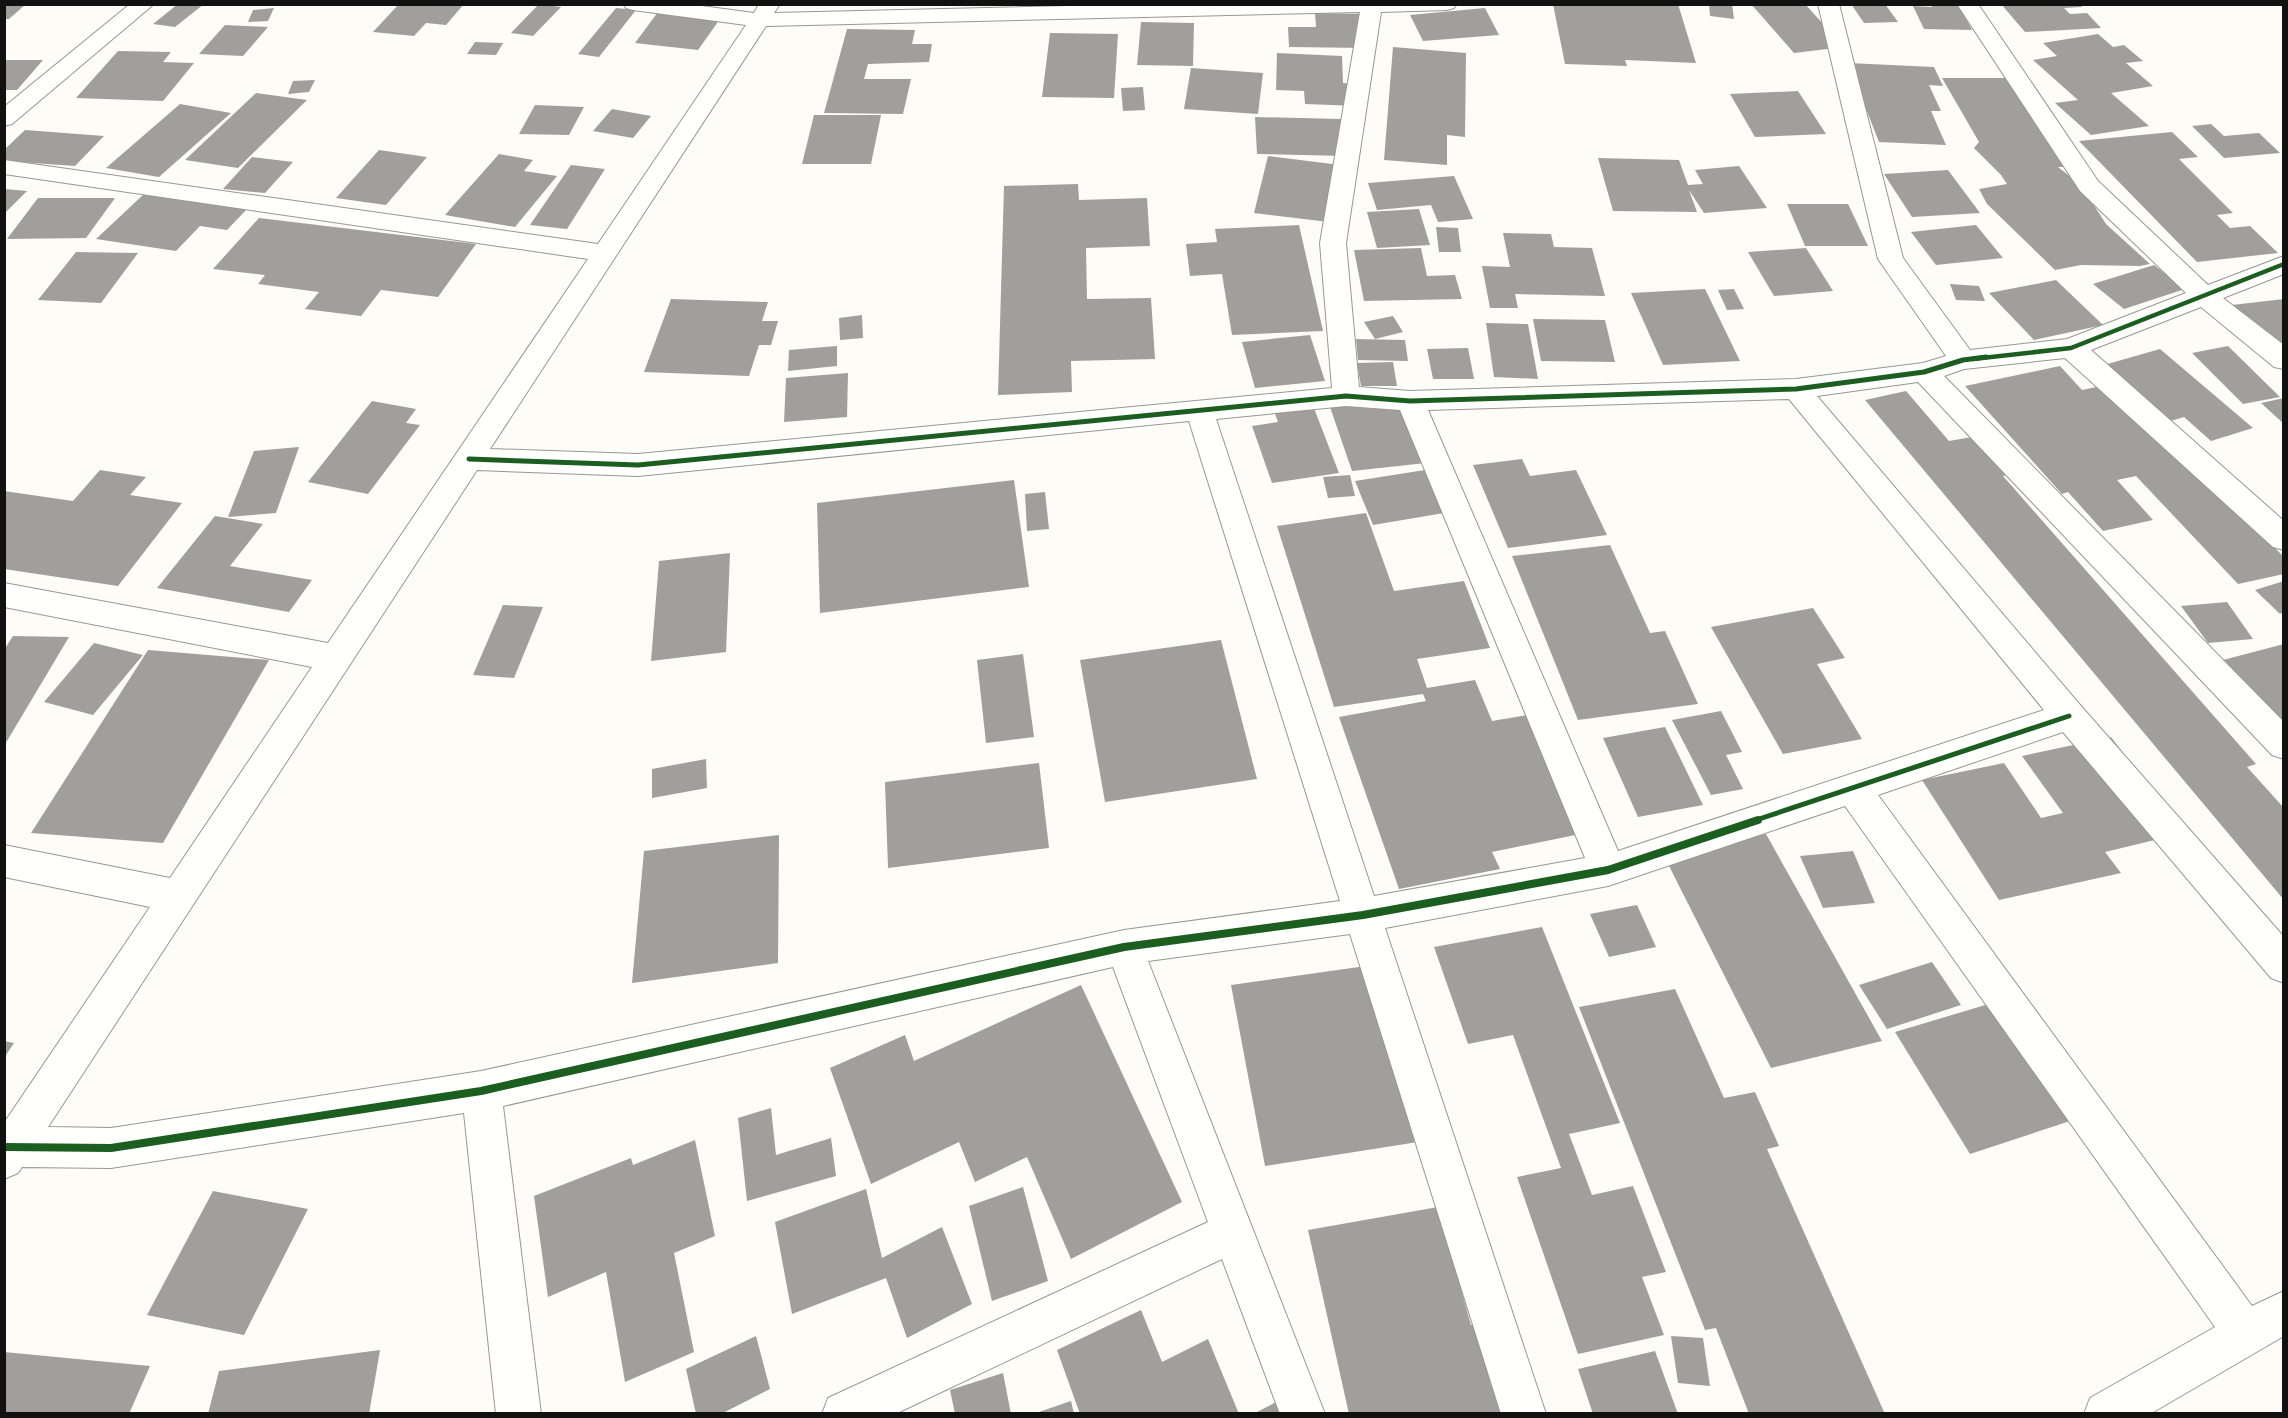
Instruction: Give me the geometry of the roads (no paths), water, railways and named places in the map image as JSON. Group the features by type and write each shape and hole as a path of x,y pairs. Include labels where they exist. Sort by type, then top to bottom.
{"street":[{"path":"4,119 144,4"},
{"path":"633,4 765,12 1371,7 1447,4"},
{"path":"1828,4 1891,259 1963,360"},
{"path":"1967,4 2090,186 2203,295 2283,360"},
{"path":"1346,396 1333,243 1371,7"},
{"path":"7,1151 179,896 765,12"},
{"path":"4,167 605,253"},
{"path":"469,459 638,465 1346,396 1410,401 1796,389 1924,372 1963,360 2071,348 2283,264"},
{"path":"2071,348 2283,539"},
{"path":"1924,372 2283,745"},
{"path":"1796,389 2068,716 2283,965"},
{"path":"1410,401 1608,870"},
{"path":"1199,410 1524,1413"},
{"path":"4,595 336,658"},
{"path":"7,1151 111,1148 481,1091 1124,947 1363,915 1608,870 1854,790 2068,716"},
{"path":"1854,790 2246,1334"},
{"path":"4,861 179,896"},
{"path":"1124,947 1303,1413"},
{"path":"481,1091 519,1413"},
{"path":"844,1413 1233,1232"},
{"path":"2106,1413 2283,1312"}]}
